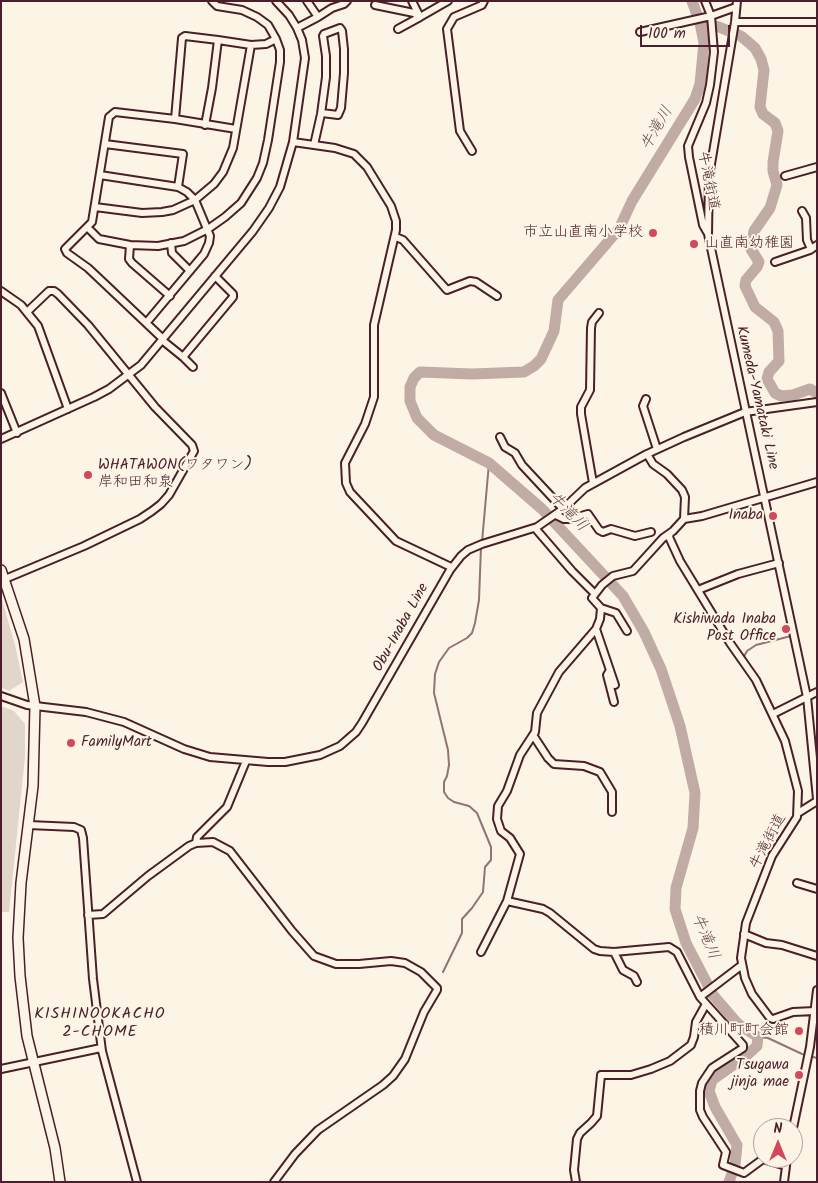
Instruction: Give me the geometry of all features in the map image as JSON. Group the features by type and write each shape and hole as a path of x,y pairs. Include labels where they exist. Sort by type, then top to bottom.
{"main road":[{"path":"3,574 24,639 35,706 34,780 21,883 18,957 25,1022 60,1182"}],"street":[{"path":"88,228 99,239 130,245 158,246 184,241 208,229 241,203 257,178 263,163 280,62 280,50 268,25 258,16 242,10 217,6 212,1"},
{"path":"1,439 109,389 141,365 253,231 269,208 280,187 293,142 304,58 302,40 297,28 290,15 276,1"},
{"path":"307,1 318,17"},
{"path":"297,28 347,1"},
{"path":"412,1 420,17"},
{"path":"398,30 448,1"},
{"path":"472,151 460,132 447,29 454,16 482,5 484,1"},
{"name":"牛滝街道","path":"705,1 711,26 714,52 706,103 688,146 703,225 708,234"},
{"path":"640,32 709,17 736,4"},
{"name":"Kumeda-Yamataki Line","path":"736,4 735,25 709,176 707,201 708,234 766,498 807,697 817,800"},
{"path":"375,5 414,13 420,17"},
{"path":"735,25 817,22"},
{"path":"314,145 322,113 326,66 323,36 340,28 344,49 341,108 338,115 322,113"},
{"path":"175,119 182,38 185,36 251,45 266,44 276,39"},
{"path":"205,125 218,40"},
{"path":"96,207 142,213 173,210 195,200 214,184 223,172 232,148 251,45"},
{"path":"193,368 147,322 88,268 67,254 65,249 92,222 96,207 109,117 115,112 236,129"},
{"path":"293,142 335,148 354,154 368,167 391,206 396,221 396,237 374,325 374,397 365,424 345,463 346,483 350,492 396,541 451,567"},
{"path":"105,144 183,154 178,187"},
{"path":"785,176 817,167"},
{"path":"100,175 178,187 195,200 208,229 210,243 204,254 147,322"},
{"path":"698,200 707,201"},
{"path":"775,262 814,247 807,240 806,218 802,211"},
{"path":"396,237 403,240 447,290 470,281 476,282 497,296"},
{"path":"171,243 172,253 190,271"},
{"path":"130,245 129,258 132,263 170,296"},
{"path":"183,357 233,297 233,294 215,276"},
{"path":"1,291 21,305 38,326 48,349 68,409"},
{"path":"3,574 84,546 140,519 161,504 175,486 194,451 192,445 128,375 88,325 54,291 49,291 27,312"},
{"path":"593,483 580,414 581,407 590,390 591,328 599,314"},
{"path":"1,393 17,433"},
{"path":"646,399 643,406 656,449"},
{"name":"Obu-Inaba Line","path":"1,696 35,706 86,712 111,718 140,728 198,754 246,761 285,762 320,755 340,746 356,732 368,715 451,567 468,550 536,528 556,515 593,483 656,449 746,412 817,402"},
{"path":"500,437 505,447 515,453 522,465 563,509"},
{"path":"647,454 653,464 667,474 682,490 685,497 684,519"},
{"path":"627,631 616,613 601,608 592,598 602,585 613,576 633,571 663,538 684,519 702,516 817,482"},
{"path":"556,515 564,519 571,519 588,514 602,532 611,529 635,536 651,532"},
{"path":"536,528 572,571 595,594"},
{"name":"牛滝街道","path":"670,533 669,537 680,561 730,643 756,680 789,752 798,791 798,813 772,856 749,912 742,948 742,965 752,994 770,1018 778,1018 793,1012 815,1011"},
{"path":"698,590 738,574 779,563"},
{"path":"481,952 507,901 520,854 510,838 501,831 497,820 498,806 507,791 520,755 533,735 538,713 552,684 566,662 596,629 600,619 601,608"},
{"path":"596,629 615,685"},
{"path":"610,670 607,675 614,702"},
{"path":"772,714 817,692"},
{"path":"533,735 554,764 584,766 600,772 612,792 612,812"},
{"path":"196,843 197,837 228,807 246,761"},
{"path":"798,813 817,800"},
{"path":"29,825 74,827 81,830 101,1048 137,1182"},
{"path":"88,915 103,914 179,852 196,843 213,842 230,851 292,931 314,956 336,964 391,961 405,964 421,972 437,988 424,1012 405,1059 393,1076 318,1130 295,1154 274,1182"},
{"path":"797,883 817,888"},
{"path":"507,901 543,909 561,920 600,952 669,947 676,952 700,997 743,1045 742,1048 712,1068 706,1075 700,1092 700,1110 726,1152 723,1165 744,1173 753,1166"},
{"path":"744,934 766,943 782,945 817,956"},
{"path":"614,952 623,970 634,976 636,982"},
{"path":"700,997 742,965"},
{"path":"795,1118 816,1019 817,990"},
{"path":"576,1182 574,1170 577,1139 580,1133 597,1116 601,1075 631,1075 670,1061 691,1045 696,1022 706,1004"},
{"path":"1,1069 101,1048"},
{"path":"784,1182 786,1168"}],"shaded area":[{"path":"1,596 23,682 9,691 1,687"},
{"path":"1,706 14,711 25,724 25,757 9,912 1,912"}],"waterway":[{"name":"牛滝川","path":"692,1 700,23 704,43 700,84 695,99 632,201 619,229 558,300 554,331 541,359 524,372 472,374 420,372 414,378 410,387 410,401 417,418 434,435 489,463 542,509 623,596 644,632 661,669 680,726 695,793 693,828 676,888 675,909 686,943 713,995 738,1024 758,1037 757,1046 712,1080 709,1091 715,1107 737,1145 735,1165 729,1182"},
{"path":"701,24 719,27 741,36 755,48 761,59 764,70 760,107 763,114 775,123 778,131 773,162 773,171 777,185 770,208 754,231 751,249 759,262 746,280 745,286 755,307 774,322 778,331 779,361 769,372 767,379 775,393 781,396 793,395 810,389 817,393"},
{"path":"482,542 489,463"},
{"path":"443,972 462,933 462,919 483,892 485,867 491,860 491,847 477,813 469,806 454,802 444,792 444,782 449,765 448,750 434,693 435,674 439,662 449,648 472,633 479,600 481,547"},
{"path":"743,658 747,651 756,645 791,636"},
{"path":"758,1037 768,1038 802,1054 817,1058"}],"place":[{"name":"市立山直南小学校","path":"653,233"},
{"name":"山直南幼稚園","path":"694,244"},
{"name":"WHATAWON(ワタワン) 岸和田和泉","path":"88,475"},
{"name":"Inaba","path":"773,516"},
{"name":"Kishiwada Inaba Post Office","path":"786,629"},
{"name":"FamilyMart","path":"71,743"},
{"name":"積川町町会館","path":"799,1031"},
{"name":"Tsugawa jinja mae","path":"799,1075"}],"district":[{"name":"KISHINOOKACHO 2-CHOME","path":"100,1024"}]}
